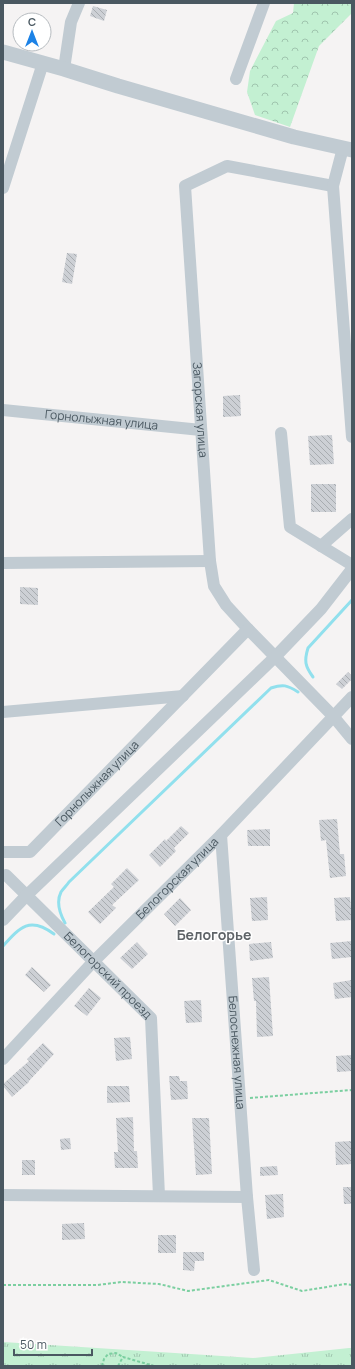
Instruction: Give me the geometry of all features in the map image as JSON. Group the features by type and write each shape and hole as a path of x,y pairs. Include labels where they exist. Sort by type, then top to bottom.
{"street":[{"path":"64,69 72,22 78,3"},
{"path":"236,79 264,3"},
{"path":"3,52 294,137 348,149 333,186 352,436"},
{"path":"4,181 43,63"},
{"name":"Загорская улица","path":"333,186 226,166 185,186 210,561 214,586 226,605 333,716 352,739"},
{"name":"Горнолыжная улица","path":"3,410 201,430"},
{"path":"281,433 290,526 352,565"},
{"path":"321,546 352,519"},
{"path":"3,563 210,561"},
{"path":"3,920 26,896 275,657 321,608 352,569"},
{"name":"Горнолыжная улица","path":"3,852 30,852 248,629"},
{"path":"3,712 183,696"},
{"name":"Белогорская улица","path":"3,1059 93,962 221,835 352,697"},
{"name":"Белоснежная улица","path":"221,835 247,1197 254,1270"},
{"name":"Белогорский проезд","path":"6,875 151,1018 159,1196"},
{"path":"3,1195 247,1197"}],"path":[{"path":"240,1099 352,1090"},
{"path":"3,1285 98,1285 121,1282 159,1284 188,1291 269,1280 302,1291 345,1284 352,1285"},
{"path":"102,1366 108,1354 116,1353 123,1357 154,1366"},
{"path":"118,1366 123,1357"}],"green space":[{"path":"294,3 352,3 352,13 319,46 290,127 255,115 247,92 250,71 276,21 293,13"},
{"path":"3,1342 253,1358 352,1348 352,1366 3,1366"}],"building":[{"path":"93,6 107,10 104,21 90,16"},
{"path":"67,253 77,254 72,284 62,282"},
{"path":"240,395 241,416 223,417 223,396"},
{"path":"332,435 334,464 310,465 308,436"},
{"path":"311,484 336,484 336,512 311,512"},
{"path":"20,587 38,588 38,605 20,604"},
{"path":"348,672 352,676 352,679 342,689 336,684"},
{"path":"337,819 340,854 344,854 346,876 330,878 326,840 321,841 319,820"},
{"path":"181,826 189,833 174,848 176,851 160,867 149,855"},
{"path":"270,829 270,846 248,846 247,830"},
{"path":"127,868 139,880 112,905 116,908 100,924 88,912 114,887 111,884"},
{"path":"267,897 268,920 252,921 250,898"},
{"path":"350,897 352,920 336,921 334,898"},
{"path":"180,898 191,910 175,926 164,914"},
{"path":"352,941 352,957 332,959 330,943"},
{"path":"137,942 148,954 132,969 120,958"},
{"path":"271,942 273,958 250,961 249,944"},
{"path":"32,967 51,985 44,992 25,975"},
{"path":"269,977 273,1036 257,1037 256,1001 254,1001 252,978"},
{"path":"352,980 352,997 335,999 333,983"},
{"path":"89,988 101,998 87,1016 74,1006"},
{"path":"201,1000 202,1022 186,1023 184,1001"},
{"path":"130,1037 132,1059 116,1061 114,1038"},
{"path":"43,1043 54,1054 29,1082 12,1097 3,1084 29,1061 27,1059"},
{"path":"352,1055 352,1071 337,1072 336,1056"},
{"path":"169,1076 179,1076 180,1081 187,1081 188,1099 171,1100"},
{"path":"107,1086 129,1086 130,1102 107,1103"},
{"path":"133,1117 134,1151 137,1151 138,1168 115,1168 114,1152 118,1152 116,1118"},
{"path":"192,1118 209,1118 212,1174 196,1175"},
{"path":"70,1138 71,1149 61,1150 60,1139"},
{"path":"351,1141 352,1164 336,1165 335,1142"},
{"path":"22,1160 35,1160 35,1175 22,1175"},
{"path":"277,1166 278,1175 260,1176 260,1167"},
{"path":"343,1187 352,1187 352,1204 344,1204"},
{"path":"283,1194 284,1217 267,1219 265,1195"},
{"path":"84,1223 85,1239 62,1240 62,1224"},
{"path":"158,1235 176,1235 176,1253 158,1253"},
{"path":"183,1252 204,1252 204,1261 195,1261 194,1271 183,1270"}],"waterway":[{"path":"313,677 308,670 306,663 308,648 352,600"},
{"path":"65,923 60,912 59,900 61,892 69,882 271,688 285,686 298,692"},
{"path":"3,946 20,929 26,926 38,926 54,934"}],"district":[{"name":"Белогорье","path":"214,935"}]}
